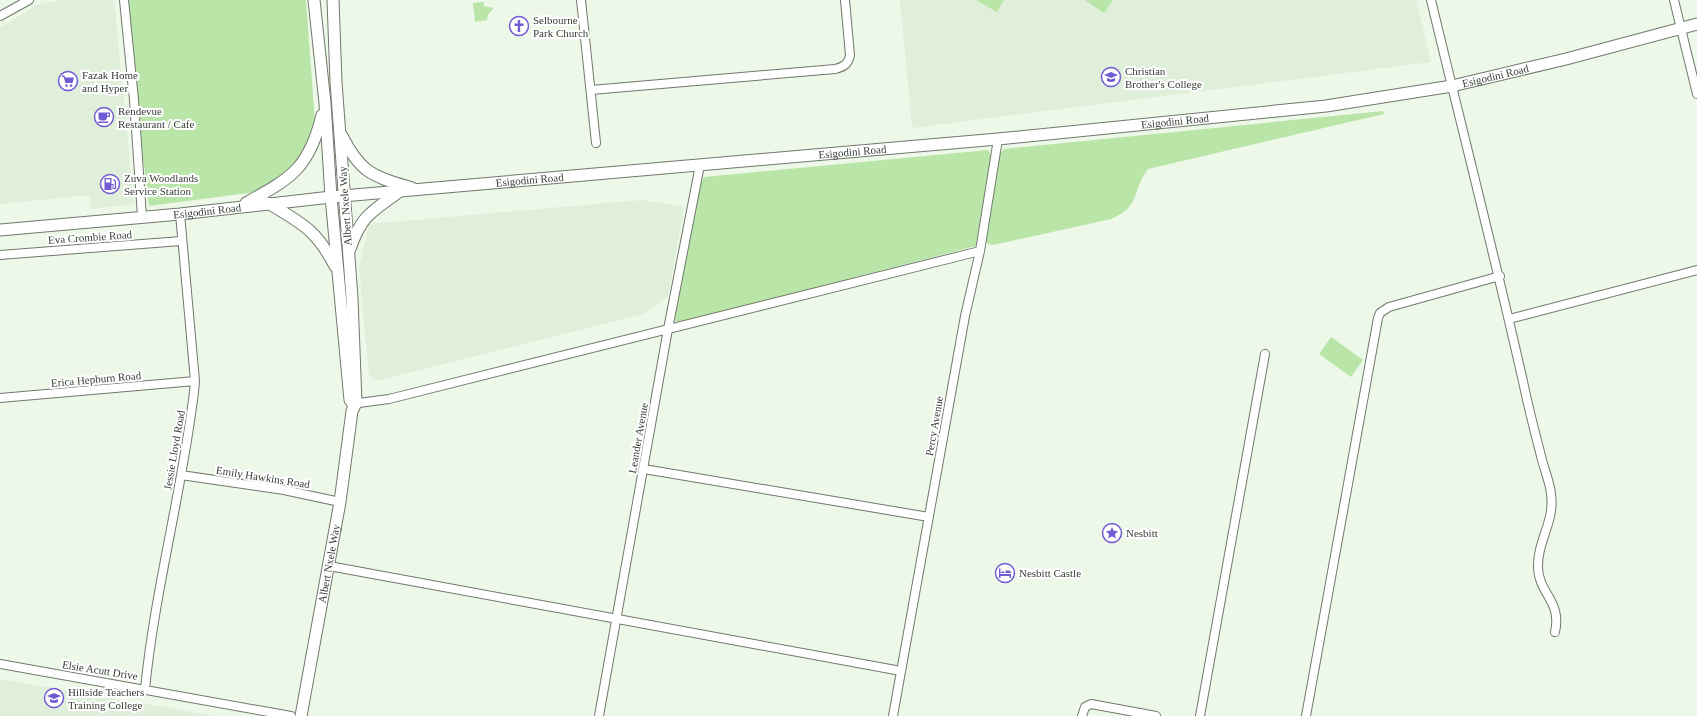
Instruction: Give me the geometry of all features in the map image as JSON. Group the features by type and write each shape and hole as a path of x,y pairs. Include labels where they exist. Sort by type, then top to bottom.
{"main road":[{"name":"Albert Nxele Way","path":"314,0 325,103 331,197 338,271 353,406"},
{"name":"Albert Nxele Way","path":"301,716 340,502 353,406 352,298 336,82 333,0"},
{"name":"Esigodini Road","path":"0,230 180,214 240,206 400,190 998,139 1326,106 1452,86 1566,59 1697,24"},
{"path":"240,206 284,182 301,165 310,152 317,136 325,103"},
{"path":"340,132 351,154 368,172 416,189"},
{"path":"348,255 361,221 369,213 400,190"},
{"path":"268,203 307,227 324,246 338,271"}],"street":[{"path":"0,16 29,0"},
{"path":"124,0 134,100 142,217"},
{"path":"581,0 596,143"},
{"path":"591,90 835,69 842,67 848,62 850,56 845,0"},
{"path":"1431,0 1500,276 1530,411 1551,494 1551,521 1540,550 1538,566 1539,575 1556,611 1558,620 1555,632"},
{"path":"1674,0 1697,94"},
{"name":"Percy Avenue","path":"893,716 965,316 980,251 998,139"},
{"name":"Leander Avenue","path":"599,716 668,329 700,165"},
{"name":"Jessie Lloyd Road","path":"145,689 149,648 181,475 195,381 181,241 180,214"},
{"name":"Eva Crombie Road","path":"0,255 181,241"},
{"path":"353,406 389,400 980,251"},
{"path":"1509,319 1697,270"},
{"path":"1306,716 1380,313 1389,308 1500,276"},
{"path":"1200,716 1265,354"},
{"name":"Erica Hepburn Road","path":"0,398 195,381"},
{"path":"644,469 929,517"},
{"name":"Emily Hawkins Road","path":"181,475 284,490 340,502"},
{"path":"329,566 901,671"},
{"name":"Elsie Acutt Drive","path":"0,664 291,716"},
{"path":"1082,716 1085,707 1091,704 1156,716"}],"shaded area":[{"path":"60,0 114,0 134,204 91,209 90,195 0,204 0,28 36,5"},
{"name":"Christian Brother's College","path":"900,0 1416,0 1431,62 912,128"},
{"path":"642,200 684,207 668,296 646,313 377,381 369,375 359,268 369,224"},
{"name":"Hillside Teachers Training College","path":"0,679 215,716 0,716"}],"green space":[{"path":"123,0 306,0 315,122 310,144 296,164 280,179 256,192 149,206"},
{"path":"976,0 1004,0 997,12"},
{"path":"1085,0 1113,0 1104,13"},
{"path":"484,2 484,6 494,8 488,15 487,20 475,22 473,3"},
{"path":"1383,111 1384,114 1148,169 1139,184 1132,203 1121,214 1111,219 993,245 988,244 985,241 999,155 1004,149"},
{"path":"988,150 991,155 976,246 678,323 674,319 701,183 704,177"},
{"path":"1331,337 1363,360 1351,377 1319,354"}],"place":[{"name":"Selbourne Park Church","path":"519,26"},
{"name":"Christian Brother's College","path":"1111,77"},
{"name":"Fazak Home and Hyper","path":"68,81"},
{"name":"Rendevue Restaurant / Cafe","path":"104,117"},
{"name":"Zuva Woodlands Service Station","path":"110,184"},
{"name":"Nesbitt","path":"1112,533"},
{"name":"Nesbitt Castle","path":"1005,573"},
{"name":"Hillside Teachers Training College","path":"54,698"}]}
